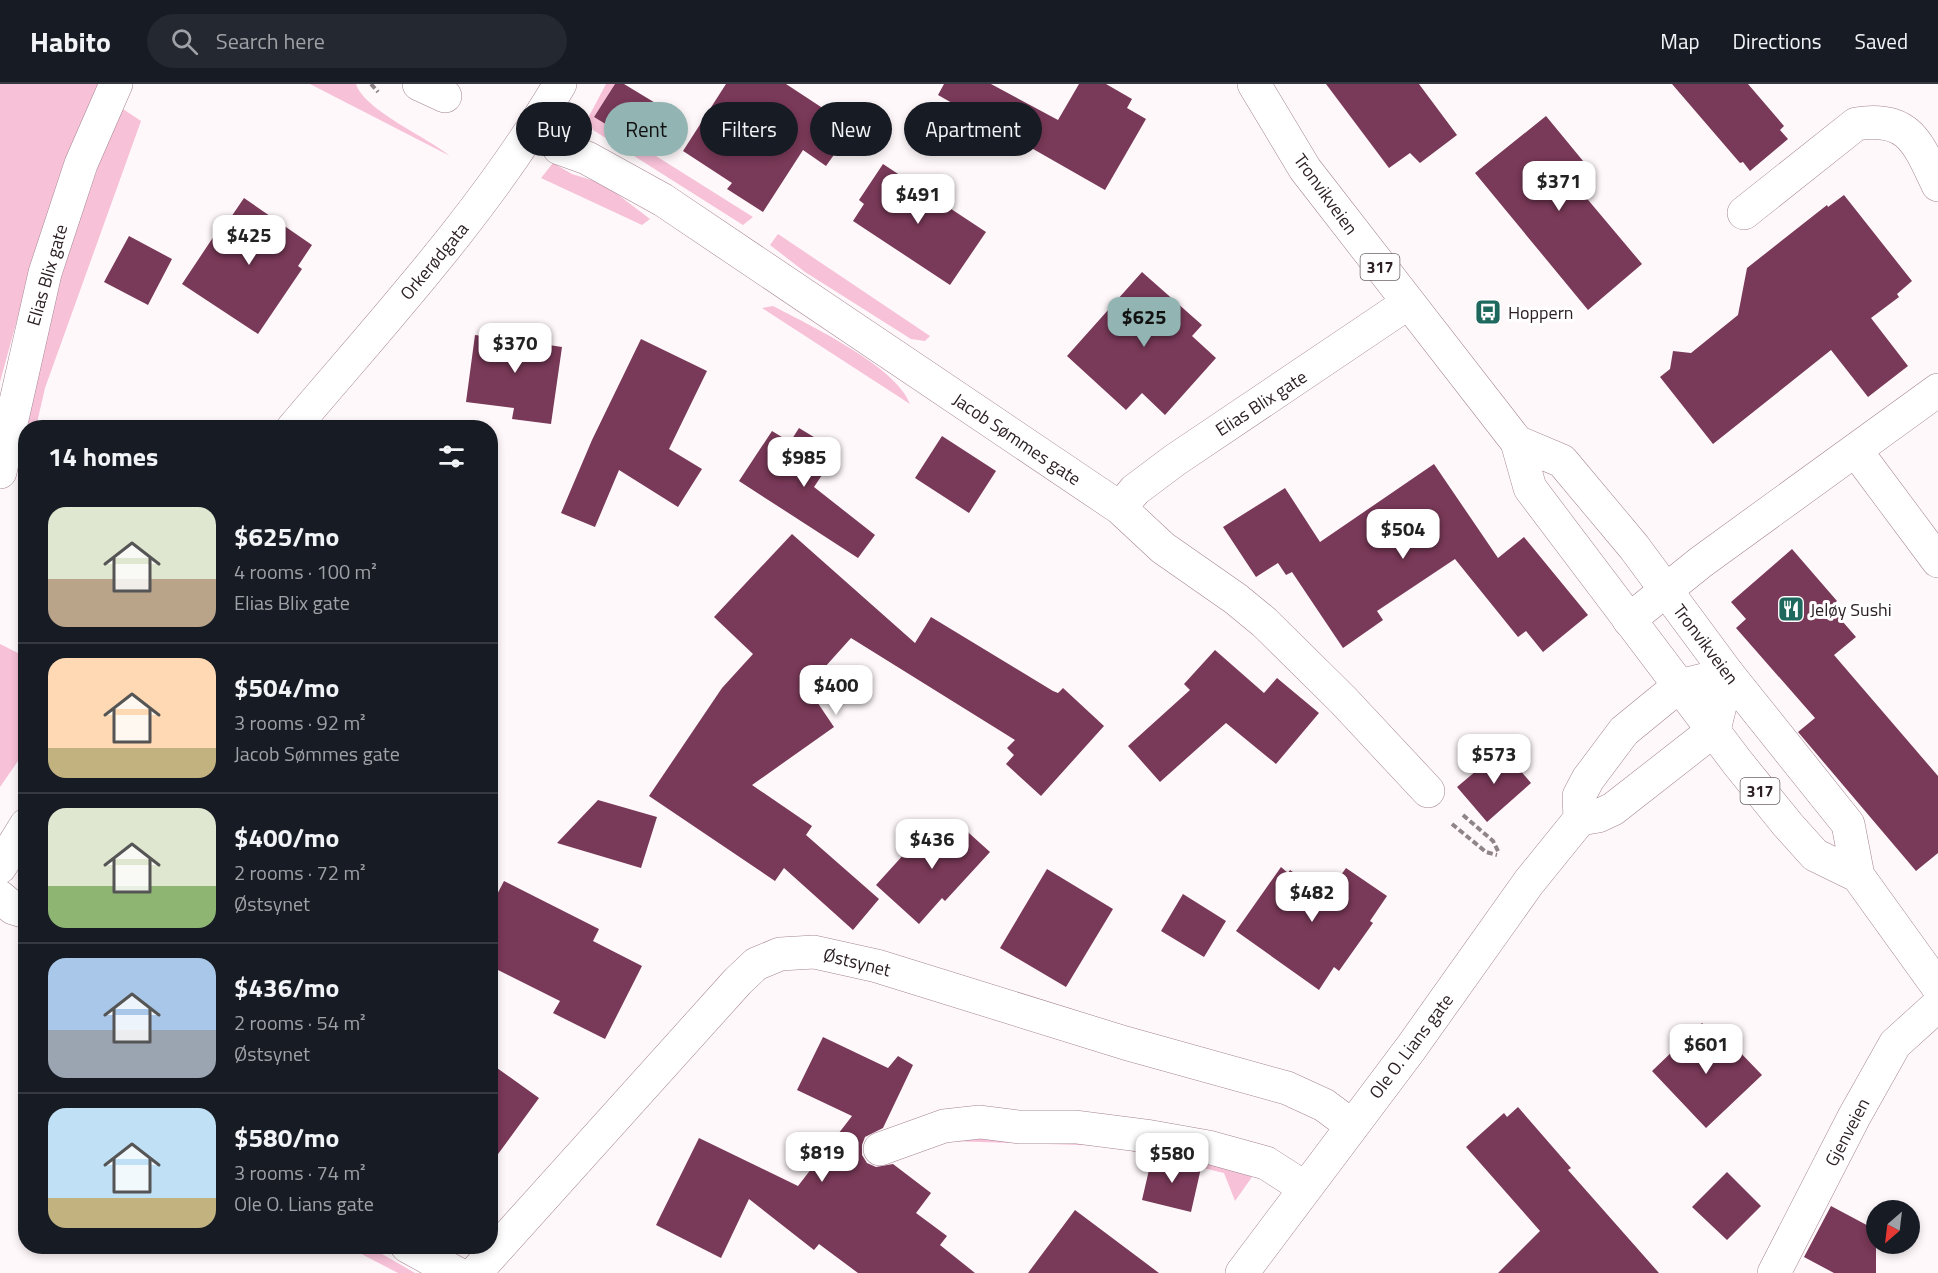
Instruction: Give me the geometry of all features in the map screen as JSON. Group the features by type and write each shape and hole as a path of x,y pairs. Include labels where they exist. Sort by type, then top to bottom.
{"street":[{"name":"Elias Blix gate","path":"0,472 45,273 81,164 116,84"},
{"name":"Orkerødgata","path":"300,420 466,224 531,133 560,84"},
{"name":"Tronvikveien","path":"1254,84 1305,169 1517,442 1530,488 1679,686 1737,762 1815,855 1858,876"},
{"path":"1744,213 1856,124 1873,121 1895,125 1916,140 1938,186"},
{"name":"Jacob Sømmes gate","path":"581,156 663,200 1120,508 1163,548 1236,599 1264,622 1428,791"},
{"name":"Elias Blix gate","path":"1120,508 1135,490 1175,459 1408,303"},
{"path":"1629,620 1665,589 1938,390"},
{"name":"Tronvikveien","path":"1517,442 1562,461 1634,548 1728,674 1848,824 1858,876 1938,987"},
{"path":"1856,451 1936,554"},
{"path":"1728,674 1714,730 1613,809 1598,816 1580,819 1579,796 1588,779 1624,731 1679,686 1728,674"},
{"name":"Ole O. Lians gate","path":"1242,1273 1411,1048 1529,882 1580,819"},
{"path":"0,867 18,838"},
{"path":"0,897 18,910"},
{"name":"Østsynet","path":"498,1247 738,981 756,964 780,954 814,952 877,966 1125,1043 1287,1088 1324,1105 1351,1125"},
{"name":"Gjenveien","path":"1774,1273 1854,1117 1895,1044 1938,1005"},
{"path":"880,1149 944,1126 980,1122 1018,1127 1076,1127 1198,1145 1266,1163 1305,1188"},
{"path":"422,1254 456,1273"},
{"name":"Østsynet","path":"475,1273 492,1254"}],"path":[{"path":"1428,791 1453,806 1492,842 1500,856"},
{"path":"1470,840 1486,852"}],"shaded area":[{"path":"0,84 99,84 41,232 0,382"},
{"path":"310,84 356,84 361,94 371,104 450,156"},
{"path":"606,84 615,84 594,117 604,123 604,137 593,130 592,110"},
{"path":"120,107 141,121 45,388 38,420 28,420 53,306 69,246"},
{"path":"634,156 656,156 753,217 743,225"},
{"path":"553,163 572,174 604,184 650,219 642,225 541,178"},
{"path":"778,234 930,336 925,341 911,339 805,272 770,245"},
{"path":"773,306 828,335 870,361 902,390 910,404 762,308"},
{"path":"0,644 18,653 18,761 0,787"},
{"path":"966,1135 1119,1142 1232,1169 1252,1177 1235,1201 1224,1173 1110,1146 950,1141"},
{"path":"361,1254 382,1254 415,1273 398,1273"}],"building":[{"path":"615,84 624,84 654,102 604,102 604,123 594,117"},
{"path":"726,84 786,84 813,102 810,102 810,155 803,150 763,212 727,189 732,183 688,154 688,143 700,125 700,156 798,156 798,102 714,102"},
{"path":"944,84 991,84 1024,102 950,102 938,95"},
{"path":"1079,84 1106,84 1132,99 1127,108 1146,119 1105,190 1042,154 1042,111 1058,120"},
{"path":"1326,84 1419,84 1457,135 1420,163 1410,153 1389,168"},
{"path":"1672,84 1748,84 1784,126 1780,130 1788,139 1750,171 1743,162 1740,163"},
{"path":"1546,116 1588,167 1583,171 1584,174 1573,182 1642,264 1588,310 1475,173"},
{"path":"812,156 833,156 826,166"},
{"path":"883,164 986,232 950,285 853,221 864,204 859,200"},
{"path":"1844,195 1912,281 1897,294 1899,297 1871,318 1908,366 1868,397 1831,350 1713,444 1660,377 1670,369 1673,351 1691,353 1738,315 1747,268 1827,205 1828,207"},
{"path":"244,198 312,245 298,266 302,269 258,334 182,284 226,218 229,220"},
{"path":"129,236 172,259 148,305 104,282"},
{"path":"1142,272 1202,325 1192,336 1216,358 1165,415 1142,393 1126,410 1067,356"},
{"path":"501,325 538,329 536,343 562,347 551,424 512,419 514,408 466,402 475,335 499,338"},
{"path":"641,339 707,371 669,449 702,469 678,507 619,470 595,527 561,513 592,440"},
{"path":"799,428 832,448 822,463 828,466 814,487 875,535 858,558 739,481 772,431 790,442"},
{"path":"942,436 996,471 969,513 915,478"},
{"path":"1434,464 1498,558 1524,537 1588,615 1543,652 1526,631 1518,637 1455,559 1377,611 1383,620 1343,648 1292,572 1286,575 1278,563 1256,577 1223,527 1285,488 1320,542"},
{"path":"792,534 915,643 931,617 1053,691 1058,693 1063,688 1104,726 1041,796 1006,764 1014,755 1007,748 1015,740 851,638 807,687 834,727 752,785 812,826 806,835 879,899 853,930 784,868 775,881 649,796 722,688 753,654 714,617"},
{"path":"1792,549 1837,601 1830,607 1856,637 1834,655 1938,776 1938,853 1916,871 1798,732 1815,718 1736,628 1746,619 1731,602"},
{"path":"1215,650 1264,693 1277,678 1319,713 1276,764 1226,723 1160,782 1128,746 1190,690 1184,684"},
{"path":"1502,749 1531,783 1487,822 1457,787"},
{"path":"598,800 657,817 641,868 557,843"},
{"path":"935,820 951,835 960,825 990,852 945,901 942,898 919,924 876,885"},
{"path":"1281,867 1288,873 1290,870 1312,885 1314,882 1328,893 1346,868 1387,896 1370,921 1373,923 1339,971 1334,967 1319,990 1236,931"},
{"path":"1047,869 1113,909 1066,987 1000,948"},
{"path":"504,881 599,929 593,941 642,966 605,1039 553,1013 560,1001 498,970 498,893"},
{"path":"1183,894 1226,921 1204,957 1161,931"},
{"path":"1702,1023 1727,1051 1733,1045 1762,1075 1706,1128 1652,1071"},
{"path":"823,1037 888,1068 898,1056 913,1065 883,1128 865,1137 862,1155 867,1163 876,1167 893,1164 931,1193 916,1213 947,1236 940,1245 975,1273 858,1273 819,1244 814,1250 749,1199 721,1258 656,1225 699,1138 798,1186 852,1116 797,1090"},
{"path":"498,1069 539,1098 498,1154"},
{"path":"1518,1107 1571,1168 1568,1170 1659,1273 1498,1273 1540,1231 1466,1147 1504,1113 1507,1117"},
{"path":"1152,1157 1201,1168 1191,1212 1142,1200"},
{"path":"1727,1172 1761,1206 1727,1240 1692,1207"},
{"path":"1831,1206 1866,1225 1866,1254 1876,1254 1876,1273 1834,1273 1804,1257"},
{"path":"1075,1210 1159,1273 1028,1273"}],"place":[{"name":"Hoppern","path":"1488,312"},
{"name":"Jeløy Sushi","path":"1791,609"}]}
